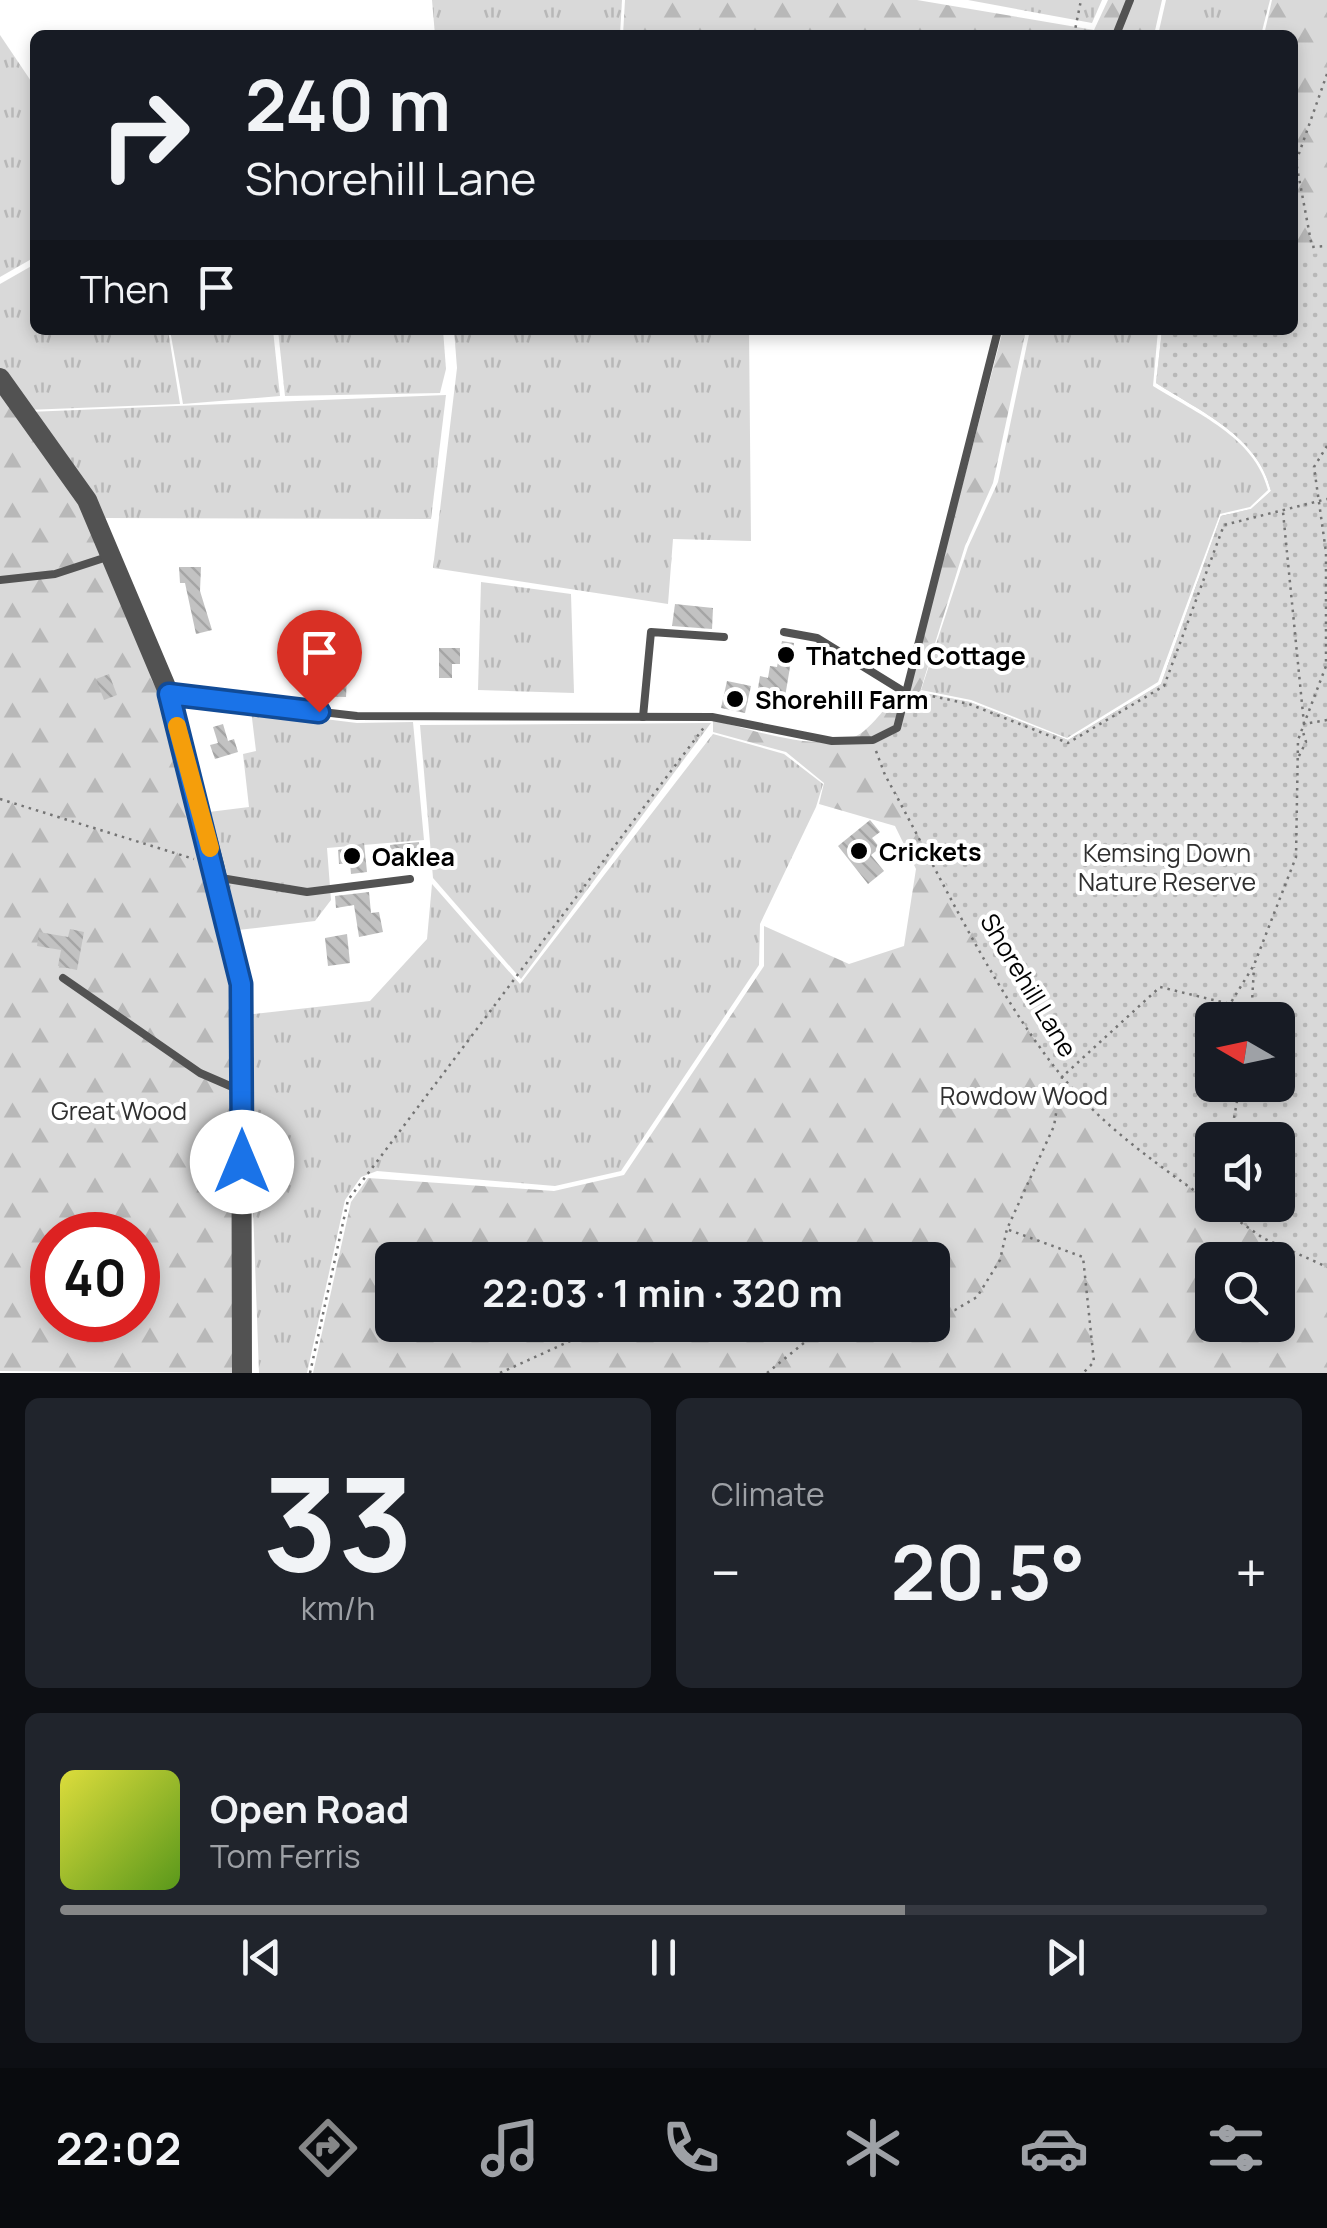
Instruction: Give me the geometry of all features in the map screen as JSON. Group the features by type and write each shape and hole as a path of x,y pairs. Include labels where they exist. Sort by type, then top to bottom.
{"street":[{"path":"0,378 87,500 169,694 215,871 241,984 242,1373"}],"lane":[{"path":"1118,30 1130,0"},
{"path":"169,694 357,716 712,717 832,740 873,740 897,728 997,335"},
{"path":"0,580 55,574 111,556"},
{"path":"644,717 651,632 724,636"},
{"path":"784,632 817,638 906,692"},
{"path":"215,871 307,892 410,879"},
{"path":"63,978 200,1072 241,1091"}],"path":[{"path":"1075,30 1081,0"},
{"path":"1298,156 1327,74"},
{"path":"1298,173 1312,248 1327,246"},
{"path":"1231,1002 1254,966 1296,857 1298,759 1304,724 1326,666 1326,552 1314,467 1327,446"},
{"path":"906,692 968,704 1068,743 1164,686 1224,525 1327,499"},
{"path":"1283,512 1304,724"},
{"path":"310,1373 348,1200 712,717"},
{"path":"1304,724 1327,720"},
{"path":"1298,759 1306,742 1303,730"},
{"name":"Shorehill Lane","path":"873,740 885,775 1028,1031 1062,1076 1134,1148 1195,1191"},
{"path":"0,799 215,871"},
{"path":"1252,1002 1254,966"},
{"path":"950,1310 977,1297 1000,1260 1007,1229 1054,1126 1062,1076 1160,988 1221,1002"},
{"name":"Shorehill Lane","path":"1240,1222 1263,1238 1327,1267"},
{"path":"1007,1229 1083,1257 1094,1362 1083,1373"},
{"path":"500,1373 567,1342"},
{"path":"767,1373 802,1342"},
{"path":"778,1364 781,1373"}],"green space":[{"path":"432,0 622,0 620,30 435,30"},
{"path":"625,0 917,0 1094,30 623,30"},
{"path":"968,0 1102,0 1092,23"},
{"path":"1108,0 1162,0 1155,30 1094,30"},
{"path":"1166,0 1270,0 1262,30 1159,30"},
{"name":"Rowdow Wood","path":"1272,0 1327,0 1327,1373 313,1373 351,1202 368,1178 554,1191 624,1175 764,966 764,926 849,964 904,946 916,869 895,826 819,804 824,783 786,752 713,732 713,720 790,739 832,742 850,739 864,731 909,689 1002,335 1025,335 993,483 965,546 920,692 970,702 1068,740 1161,684 1221,516 1251,509 1271,491 1254,455 1209,415 1156,383 1161,335 1298,335 1298,30 1265,30"},
{"path":"0,35 30,80 30,260 0,277"},
{"name":"Kemsing Down Nature Reserve","path":"1327,253 1327,1267 1295,1252 1295,1242 1272,1242 1240,1222 1295,1222 1295,1122 1195,1122 1195,1191 1113,1128 1060,1074 1001,985 898,798 873,740 897,728 908,690 970,702 1068,740 1161,684 1221,516 1251,509 1271,491 1254,455 1209,415 1156,383 1161,335 1298,335 1298,255"},
{"path":"30,267 30,335 169,335 180,404 26,410 0,372 0,284"},
{"path":"171,335 274,335 280,396 183,404"},
{"path":"279,335 443,335 446,369 440,393 285,396"},
{"path":"454,335 749,335 751,541 673,539 668,604 433,568 457,368"},
{"path":"1029,335 1158,335 1153,386 1237,441 1251,455 1268,490 1250,507 1220,514 1158,682 1067,738 971,700 921,690 968,547 998,482"},
{"name":"Great Wood","path":"0,386 84,501 162,697 233,979 247,1373 0,1371"},
{"path":"446,395 431,519 101,518 28,412"},
{"path":"481,582 571,594 574,693 478,690"},
{"path":"251,710 357,723 413,722 424,840 327,848 331,900 315,921 238,930 209,812 249,807 243,754 256,751"},
{"path":"711,723 521,979 433,878 420,725"},
{"path":"713,734 784,754 823,784 816,807 760,924 759,965 621,1171 555,1186 377,1171 361,1177 345,1200 307,1373 259,1373 246,1015 370,1001 427,939 432,884 520,984"}],"building":[{"path":"179,567 201,567 200,591 212,630 196,634"},
{"path":"675,604 713,608 712,629 672,626"},
{"path":"782,641 794,643 785,697 758,688 760,676 768,678 770,666 777,667"},
{"path":"439,648 460,648 460,664 452,664 452,678 439,678"},
{"path":"109,674 117,695 104,700 96,679"},
{"path":"309,674 347,675 346,697 308,696"},
{"name":"Shorehill Farm","path":"727,681 751,686 745,713 721,708"},
{"path":"223,724 228,741 234,739 238,752 215,759 210,745 218,743 213,727"},
{"name":"Crickets","path":"870,820 880,832 872,838 880,848 871,855 884,871 868,884 838,846"},
{"path":"419,842 420,856 391,858 390,845"},
{"name":"Oaklea","path":"364,843 367,872 351,874 350,863 339,864 338,850"},
{"path":"369,892 371,913 379,912 383,932 359,937 354,905 336,908 335,896"},
{"path":"70,929 84,932 77,970 58,966 61,950 37,946 39,932 68,937"},
{"path":"347,934 350,963 328,966 325,938"}],"slow traffic":[{"path":"177,726 210,848"}],"place":[{"name":"Thatched Cottage","path":"786,655"},
{"name":"Shorehill Farm","path":"735,699"},
{"name":"Crickets","path":"859,851"},
{"name":"Oaklea","path":"352,856"}],"route":[{"path":"242,1162 241,984 169,694 319,712"}]}
